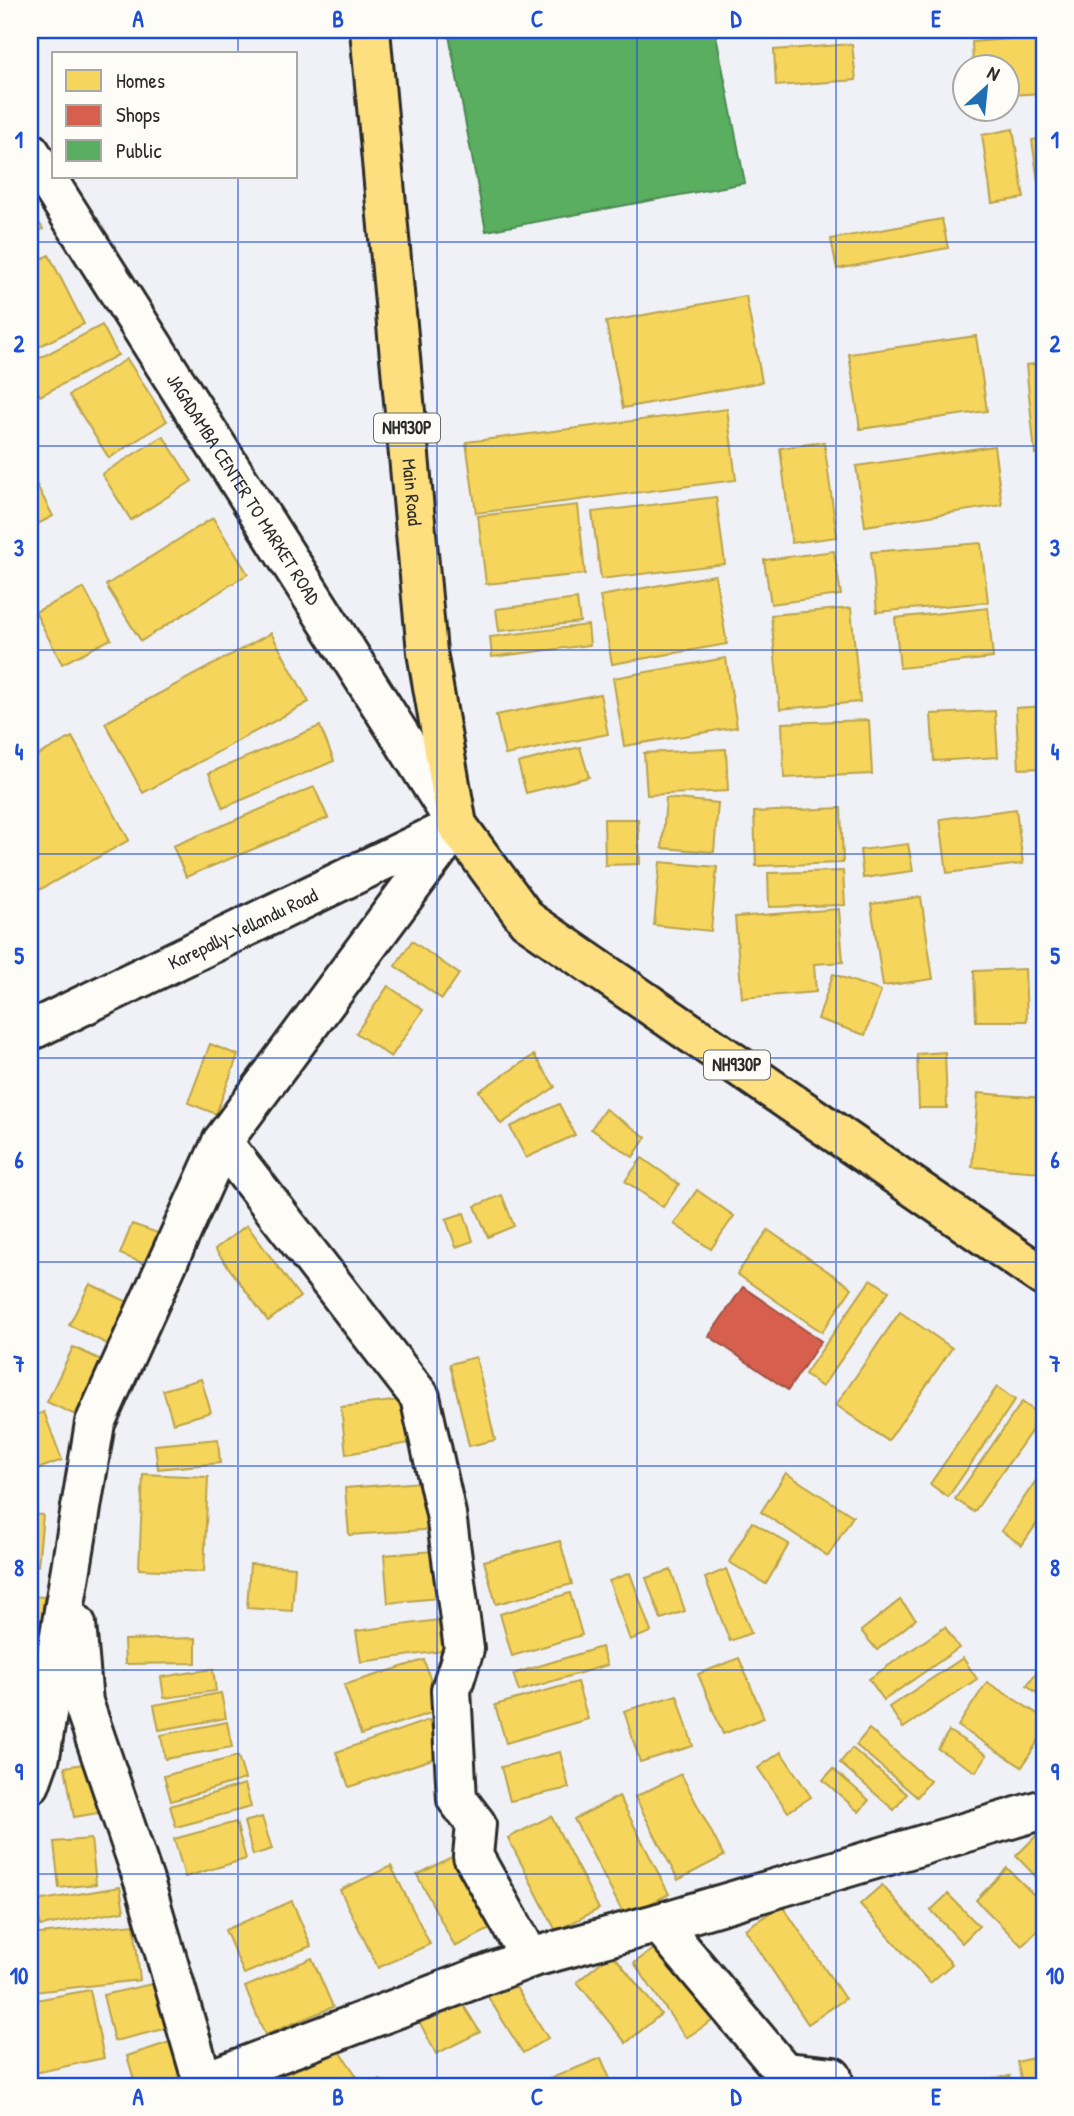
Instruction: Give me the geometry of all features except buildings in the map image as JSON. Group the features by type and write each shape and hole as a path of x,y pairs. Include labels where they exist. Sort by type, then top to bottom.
{"highway":[{"name":"Main Road","path":"370,30 427,652 457,825"},
{"name":"NH930P","path":"457,825 527,920 1044,1277"}],"street":[{"name":"JAGADAMBA CENTER TO MARKET ROAD","path":"30,152 457,825"},
{"name":"Karepally-Yellandu Road","path":"30,1031 457,825"},
{"path":"30,1784 40,1756 95,1423 222,1142 457,825"},
{"path":"222,1142 420,1397 446,1514 464,1649 451,1690 457,1799 476,1824 473,1856 530,1958"},
{"path":"71,1575 83,1702 144,1881 204,2084 530,1958 660,1923 1044,1809"},
{"path":"660,1923 784,2072 832,2077 834,2086"}]}
